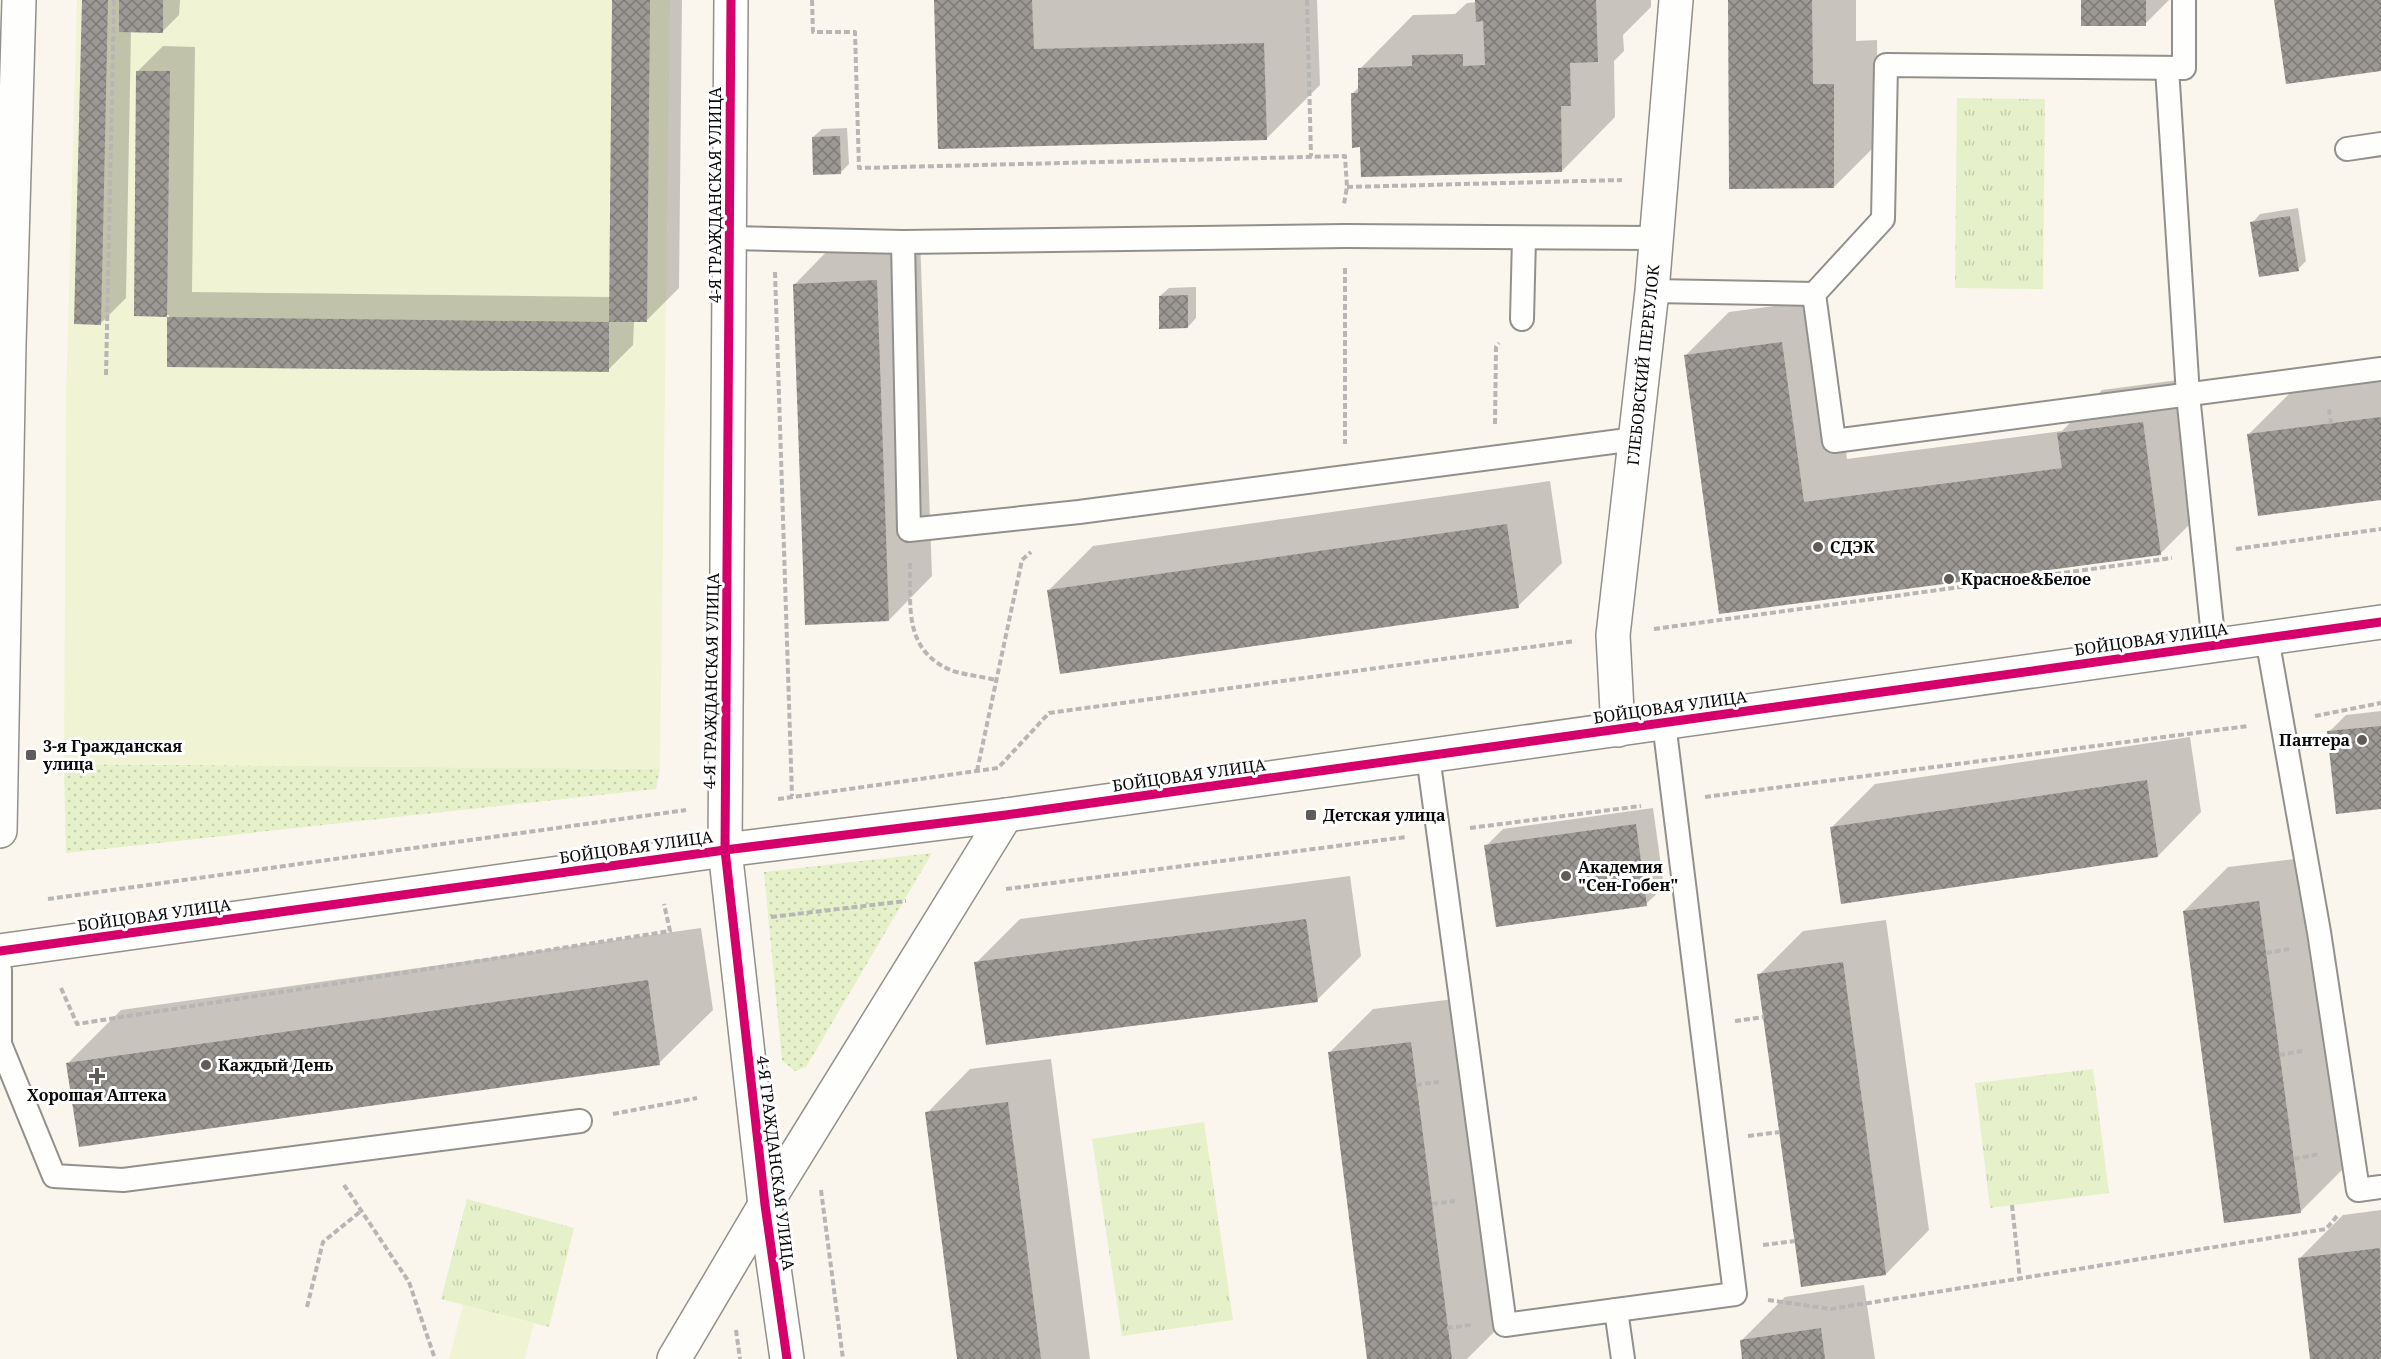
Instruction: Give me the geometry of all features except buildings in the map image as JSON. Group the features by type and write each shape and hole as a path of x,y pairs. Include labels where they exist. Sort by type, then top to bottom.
{"street":[{"path":"0,831 9,53 19,0"},
{"name":"4-Я ГРАЖДАНСКАЯ УЛИЦА","path":"731,0 725,850 765,1205 787,1359"},
{"name":"ГЛЕБОВСКИЙ ПЕРЕУЛОК","path":"1618,730 1613,635 1652,291 1676,0"},
{"name":"БОЙЦОВАЯ УЛИЦА","path":"0,951 725,850 1006,815 2381,622"},
{"path":"674,1359 765,1205 1006,815"}],"lane":[{"path":"1652,291 1814,294 1883,219 1886,65 2184,68 2184,0"},
{"path":"2167,68 2188,394 2214,646"},
{"path":"2347,149 2381,144"},
{"path":"730,238 903,242 1345,236 1655,238"},
{"path":"1522,319 1524,238"},
{"path":"903,242 909,530 1079,512 1635,439"},
{"path":"1814,294 1834,441 2381,369"},
{"path":"2267,638 2319,932 2358,1190 2381,1187"},
{"path":"1428,756 1505,1325 1735,1294 1664,723"},
{"path":"0,970 0,1044 54,1176 123,1180 580,1121"},
{"path":"1616,1310 1623,1359"}],"path":[{"path":"106,375 114,0"},
{"path":"812,0 813,33 855,32 860,168 1345,156 1347,187 1344,200 1345,478"},
{"path":"1307,0 1311,156"},
{"path":"1347,187 1632,180"},
{"path":"773,238 792,796"},
{"path":"1494,458 1496,347 1522,319"},
{"path":"977,771 1022,560 1079,512"},
{"path":"778,799 998,768 1048,713 2381,529"},
{"path":"909,530 911,628 925,654 947,669 996,680"},
{"path":"48,899 690,810"},
{"path":"769,917 914,900"},
{"path":"61,988 76,1023 670,931 664,904"},
{"path":"580,1121 697,1098"},
{"path":"324,1154 409,1282 435,1359"},
{"path":"1735,1294 1832,1309 2326,1229 2358,1190"},
{"path":"2012,1205 2020,1279"},
{"path":"307,1307 323,1242 362,1211"}],"green space":[{"path":"77,0 670,0 660,769 64,764 66,397"},
{"path":"1957,98 2045,99 2043,289 1955,288"},
{"path":"64,764 660,769 656,789 66,853"},
{"path":"932,853 806,1067 795,1071 782,1061 764,872"},
{"path":"2093,1069 2109,1193 1990,1208 1975,1083"},
{"path":"1204,1122 1233,1320 1122,1336 1092,1139"},
{"path":"467,1199 574,1228 549,1327 441,1299"},
{"path":"463,1305 534,1323 525,1359 449,1359"}],"cycle path":[{"path":"731,0 725,850 765,1205 787,1359"},
{"path":"0,951 725,850 1006,815 2381,622"}],"place":[{"name":"СДЭК","path":"1818,547"},
{"name":"Красное&Белое","path":"1949,579"},
{"name":"Пантера","path":"2362,740"},
{"name":"3-я Гражданская улица","path":"31,755"},
{"name":"Детская улица","path":"1311,815"},
{"name":"Академия \"Сен-Гобен\"","path":"1566,876"},
{"name":"Каждый День","path":"206,1065"},
{"name":"Хорошая Аптека","path":"97,1076"}]}
